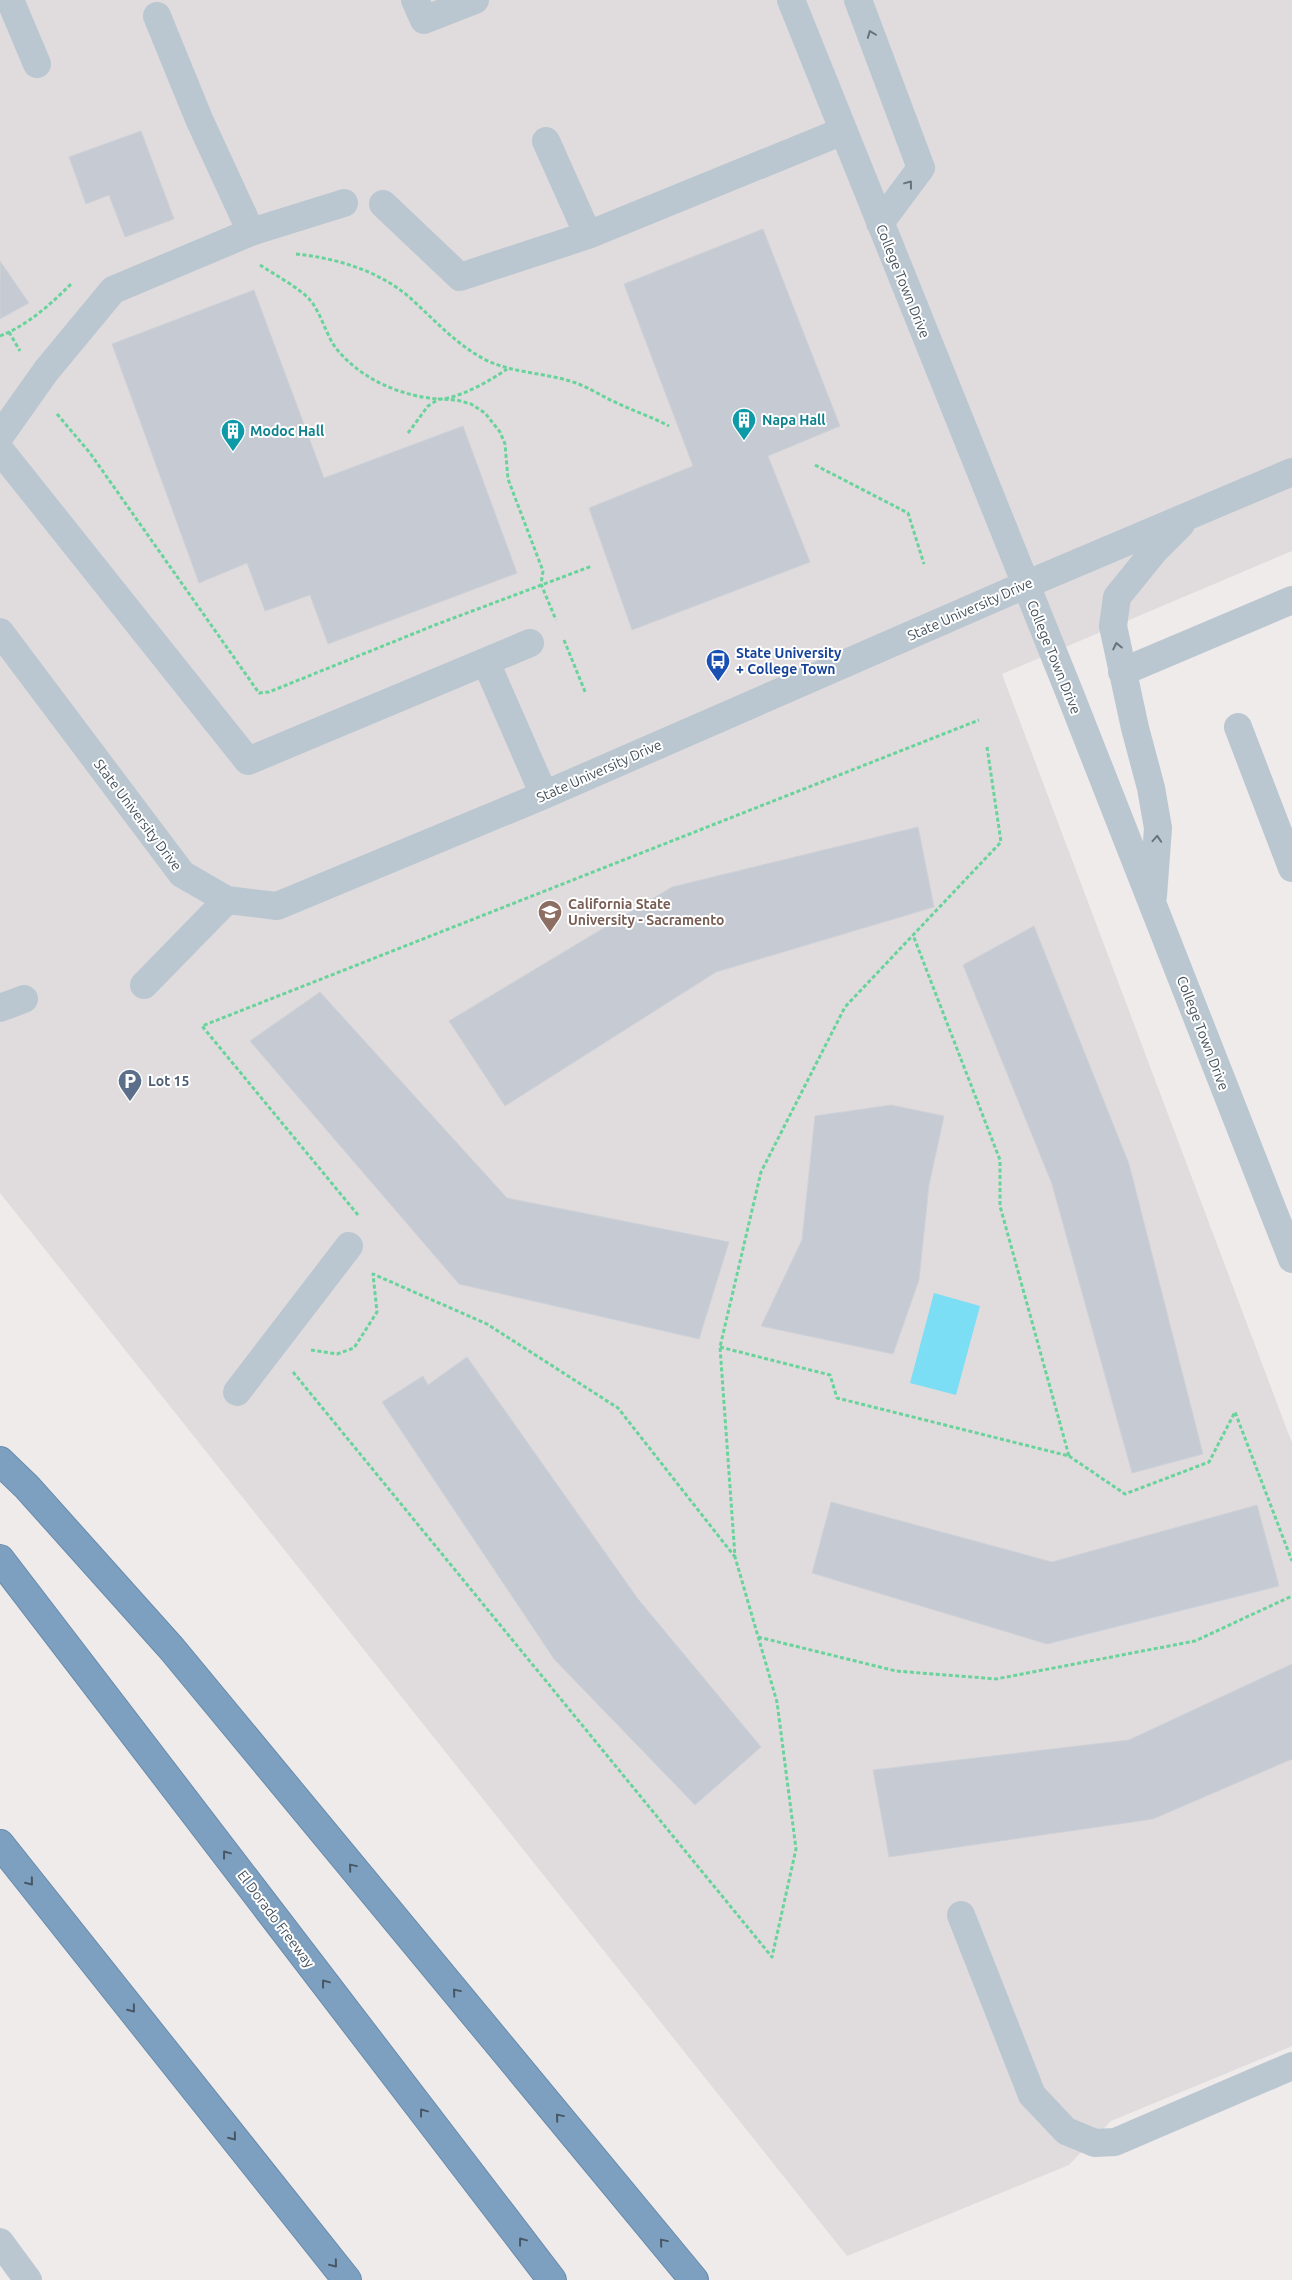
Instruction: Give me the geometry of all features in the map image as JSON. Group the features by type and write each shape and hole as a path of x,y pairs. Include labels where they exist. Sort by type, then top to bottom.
{"highway":[{"path":"0,1461 27,1487 172,1649 694,2280"},
{"name":"El Dorado Freeway","path":"0,1559 552,2280"},
{"path":"0,1844 347,2280"}],"street":[{"path":"10,0 37,64"},
{"path":"415,0 424,20 475,0"},
{"name":"College Town Drive","path":"791,0 1153,905 1292,1259"},
{"path":"858,0 921,168 880,222"},
{"path":"157,16 199,119 251,232"},
{"path":"383,204 460,277 588,234 843,131"},
{"path":"546,141 588,234"},
{"path":"0,436 38,383 113,290 251,232 344,203"},
{"path":"0,450 248,761 530,644"},
{"name":"State University Drive","path":"0,632 182,874 227,900 277,906 544,795 1025,585 1292,472"},
{"path":"1153,905 1158,828 1151,788 1122,672 1113,626 1117,597 1155,550 1191,514"},
{"path":"1122,672 1292,600"},
{"path":"486,662 544,795"},
{"path":"1238,727 1292,868"},
{"path":"144,985 227,900"},
{"path":"238,1392 355,1235"},
{"path":"961,1915 1032,2095 1066,2132 1095,2142 1115,2142 1292,2066"},
{"path":"0,2242 28,2280"}],"path":[{"path":"294,254 322,256 352,265 381,278 406,295 462,346 507,369 576,383 669,426"},
{"path":"260,259 255,262 310,299 335,346 363,374 402,392 439,399 456,400 471,404 485,413 500,432 505,444 508,479 543,571 541,584 556,621"},
{"path":"9,332 59,419 90,454 259,693 268,692 541,584 592,566"},
{"path":"408,434 428,406 439,399 482,386 507,369"},
{"path":"815,466 908,512 924,564"},
{"path":"563,639 586,694"},
{"path":"355,1235 358,1214 202,1026 979,720"},
{"path":"290,1368 772,1957 796,1850 777,1702 735,1557 720,1347 761,1172 845,1007 1001,842 987,747"},
{"path":"913,935 1000,1160 1000,1206 1069,1456"},
{"path":"308,1350 338,1354 354,1348 377,1312 371,1266"},
{"path":"373,1274 487,1324 618,1408 735,1557"},
{"path":"720,1347 830,1375 837,1398 1069,1456 1125,1494 1208,1462 1235,1412 1292,1561"},
{"path":"758,1637 896,1671 996,1679 1195,1641 1292,1596"}],"shaded area":[{"name":"California State University - Sacramento","path":"0,0 1292,0 1292,551 1002,674 1292,1443 1292,2045 1290,2047 1111,2121 1069,2165 847,2256 0,1193"}],"water":[{"path":"934,1293 980,1306 956,1395 910,1383"}],"building":[{"path":"141,131 174,219 125,237 109,195 86,204 69,157"},
{"name":"Napa Hall","path":"763,229 840,426 768,456 810,562 632,630 589,508 693,466 624,284"},
{"path":"0,261 29,303 0,319"},
{"name":"Modoc Hall","path":"254,290 324,478 463,426 517,573 328,644 310,595 265,611 247,563 199,583 112,344"},
{"path":"918,827 934,907 716,972 505,1106 449,1021 672,887"},
{"path":"1034,926 1129,1164 1203,1454 1132,1473 1052,1184 963,965"},
{"path":"320,992 507,1198 729,1242 699,1339 459,1284 250,1041"},
{"path":"891,1105 944,1116 929,1185 919,1280 893,1354 761,1326 802,1240 815,1116"},
{"path":"467,1357 638,1599 761,1747 695,1805 554,1659 382,1402 423,1376 428,1385"},
{"path":"831,1502 1052,1562 1257,1505 1279,1586 1047,1644 812,1573"},
{"path":"1292,1664 1292,1759 1153,1819 889,1857 873,1770 1129,1740"}],"place":[{"name":"Napa Hall","path":"744,441"},
{"name":"Modoc Hall","path":"233,452"},
{"name":"State University + College Town","path":"718,682"},
{"name":"California State University - Sacramento","path":"550,933"},
{"name":"Lot 15","path":"130,1102"}]}
